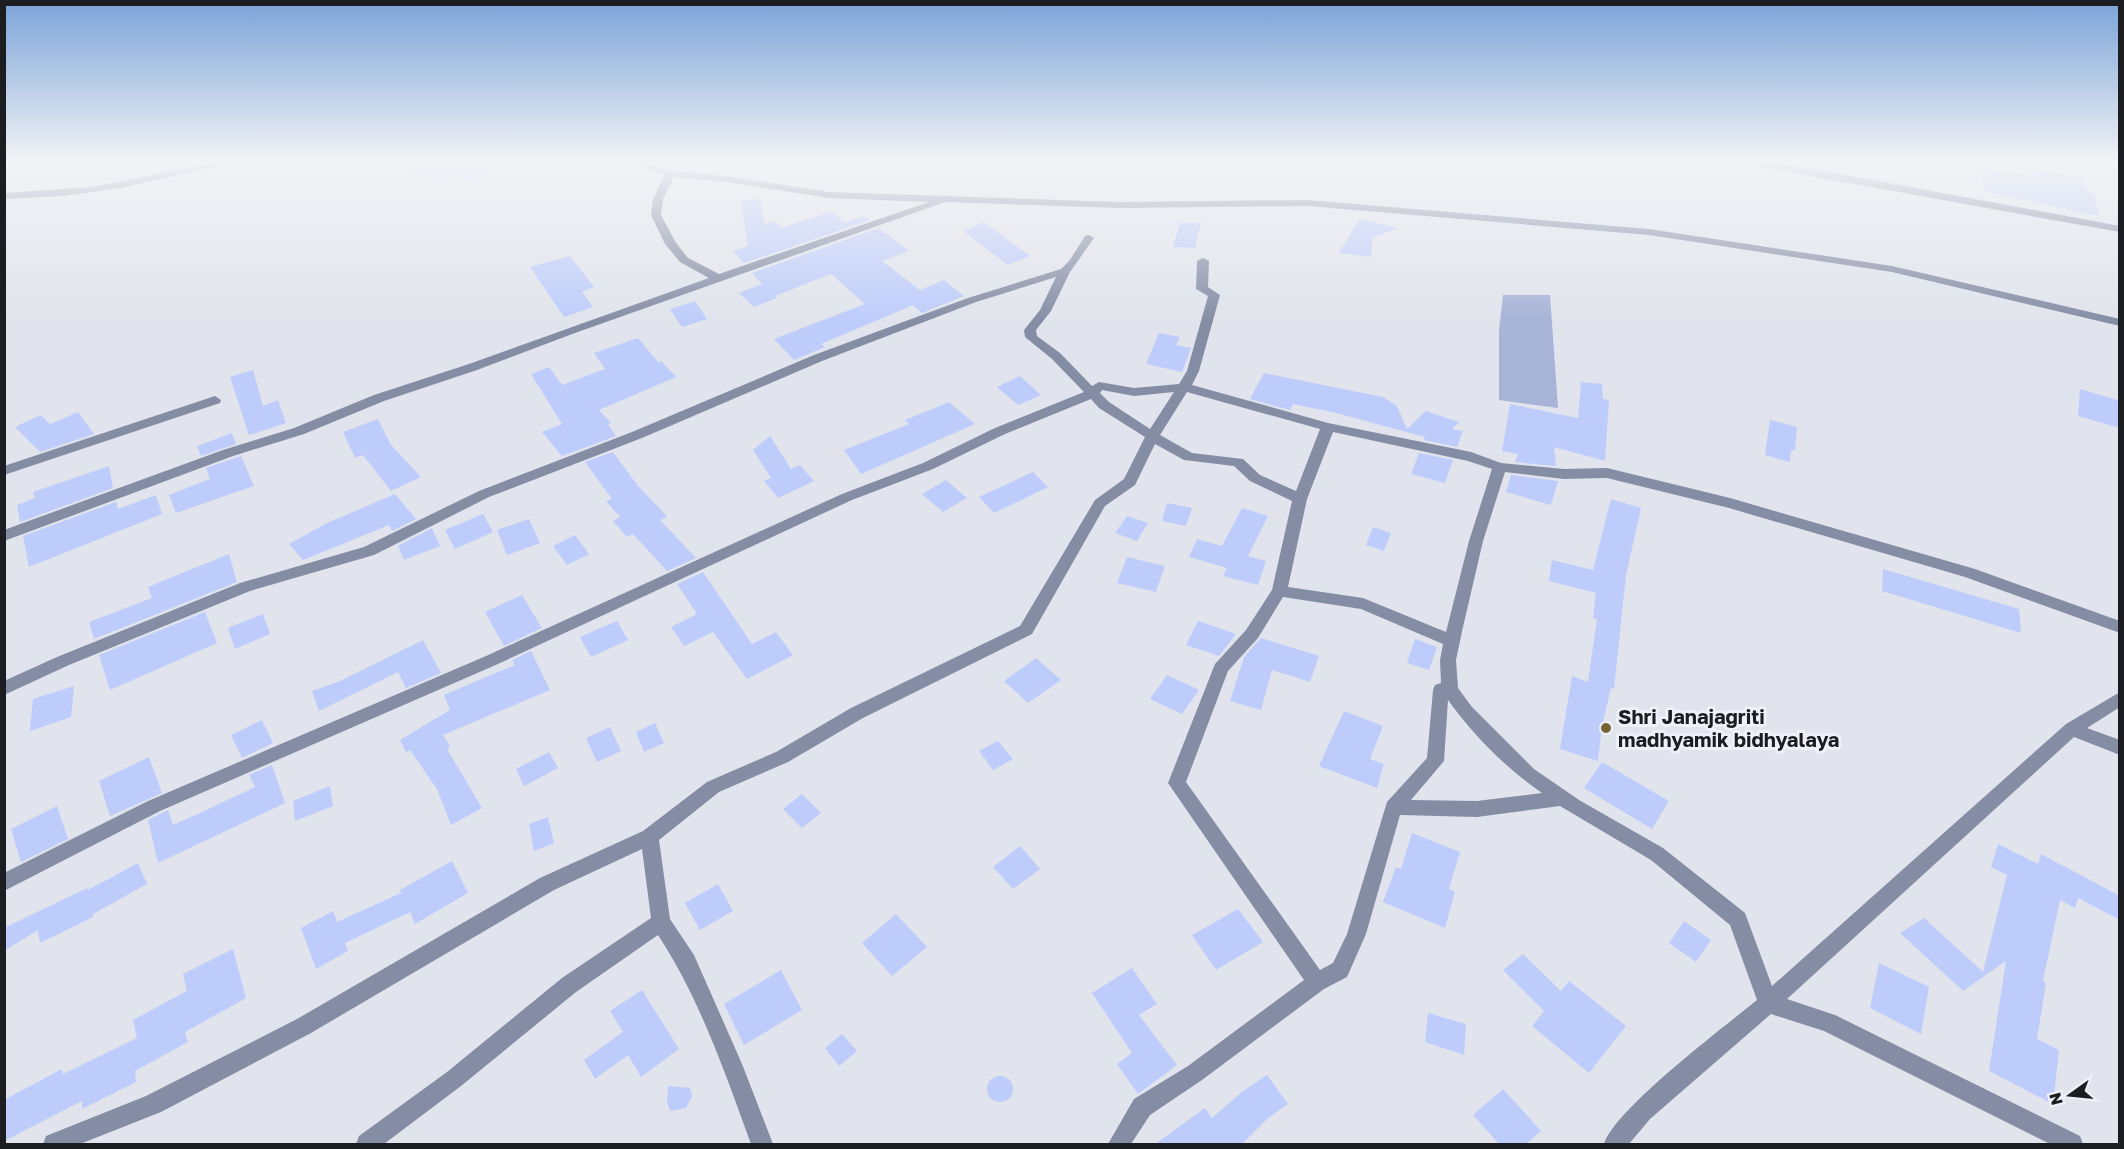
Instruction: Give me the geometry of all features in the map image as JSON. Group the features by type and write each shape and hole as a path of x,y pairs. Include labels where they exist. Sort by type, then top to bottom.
{"street":[{"path":"656,215 671,244 684,260 719,279"},
{"path":"4,536 228,453 299,431 379,398 902,215"},
{"path":"1453,215 1649,232 1892,269 2120,323"},
{"path":"2044,215 2120,229"},
{"path":"1089,238 1074,262 1065,271 1045,311 1030,330 1031,337 1056,356 1119,416 1152,436 1189,457 1238,462 1255,478 1300,499"},
{"path":"54,1144 153,1104 274,1041 547,884 649,837 713,787 782,757 857,713 1026,630 1100,503 1130,482 1152,436 1186,387 1193,371 1214,295 1202,289 1203,261"},
{"path":"4,689 63,661 245,587 369,551 484,494 709,405 818,358 972,300 1065,271"},
{"path":"4,883 154,806 492,660 847,497 928,466 1000,431 1094,393 1099,386 1134,392 1186,387 1328,428 1471,457 1500,467 1564,474 1607,473 1730,503 1970,573 2120,627"},
{"path":"4,471 215,400"},
{"path":"1317,982 1177,783 1221,668 1252,634 1279,591 1300,499 1328,428"},
{"path":"1500,467 1476,541 1452,641 1448,660 1450,690 1466,712 1528,774 1657,854 1738,919 1768,1003"},
{"path":"1279,591 1363,604 1452,641"},
{"path":"1119,1144 1142,1107 1195,1073 1317,982 1340,970 1356,934 1393,807 1435,761 1441,690 1450,690"},
{"path":"1615,1144 1642,1111 1768,1003 2072,729 2120,698"},
{"path":"2072,729 2120,748"},
{"path":"1393,807 1477,809 1564,798"},
{"path":"649,837 660,922 687,962 735,1071 762,1144"},
{"path":"367,1144 454,1078 569,985 660,922"},
{"path":"1768,1003 1828,1022 2072,1144"}],"shaded area":[{"path":"1503,295 1550,295 1558,408 1499,400 1499,330"}],"building":[{"path":"743,215 763,215 765,224 775,221 782,228 821,215 835,215 845,223 864,216 870,220 744,263 733,251 748,246"},
{"path":"1360,219 1398,228 1372,238 1371,257 1339,253"},
{"path":"984,222 1030,256 1008,265 963,231"},
{"path":"1180,223 1201,223 1195,248 1173,247"},
{"path":"879,228 909,251 882,261 920,290 944,280 964,296 922,313 913,305 821,344 825,347 794,360 774,339 865,304 831,274 775,296 777,298 754,307 739,293 762,284 752,273"},
{"path":"570,256 594,287 582,292 593,307 564,317 530,267"},
{"path":"695,301 707,319 682,327 670,309"},
{"path":"1159,333 1180,337 1176,345 1191,348 1182,372 1146,364"},
{"path":"638,338 658,362 661,361 676,377 599,410 611,423 608,424 616,436 562,456 542,432 562,424 531,374 549,367 562,385 605,369 594,353"},
{"path":"253,370 263,406 278,400 286,423 249,435 230,377"},
{"path":"1264,373 1383,397 1397,406 1407,429 1426,411 1459,422 1452,429 1463,431 1457,447 1424,440 1425,437 1336,413 1293,404 1290,410 1250,399"},
{"path":"1020,376 1041,395 1018,405 997,387"},
{"path":"1581,382 1602,384 1603,399 1609,400 1605,461 1554,447 1556,466 1515,462 1518,454 1502,451 1510,404 1578,418"},
{"path":"2080,389 2120,401 2120,428 2078,416"},
{"path":"949,402 975,424 861,474 844,450 909,424 905,420"},
{"path":"78,412 94,434 40,452 15,427 41,415 50,424"},
{"path":"378,419 391,445 421,477 391,491 363,455 355,458 343,432"},
{"path":"1770,420 1797,427 1795,450 1791,450 1790,462 1765,455"},
{"path":"232,433 236,444 201,456 197,446"},
{"path":"770,436 791,469 800,465 814,481 778,498 764,481 771,478 753,450"},
{"path":"613,452 638,486 667,516 660,520 696,558 667,571 633,534 627,537 613,521 620,517 606,501 612,499 585,462"},
{"path":"1419,453 1453,460 1445,483 1411,474"},
{"path":"241,456 254,486 176,513 169,495 210,479 206,468"},
{"path":"109,466 113,488 20,522 17,505 35,498 33,492"},
{"path":"1033,472 1048,487 994,513 979,497"},
{"path":"1511,475 1558,481 1551,505 1506,492"},
{"path":"946,480 967,498 943,512 922,494"},
{"path":"395,494 416,519 392,531 389,525 303,560 289,544 327,523"},
{"path":"156,495 162,514 29,567 23,536 116,502 118,509"},
{"path":"1611,499 1641,508 1626,575 1614,689 1611,688 1602,726 1598,761 1560,749 1572,676 1588,682 1597,619 1593,618 1596,593 1549,581 1552,560 1593,570"},
{"path":"1167,503 1192,508 1186,526 1162,521"},
{"path":"1242,508 1268,516 1248,556 1266,561 1258,585 1223,576 1227,568 1189,557 1197,539 1222,546"},
{"path":"483,514 493,532 455,549 445,530"},
{"path":"1127,516 1148,523 1137,541 1115,533"},
{"path":"529,519 540,543 507,555 497,530"},
{"path":"1373,527 1391,533 1384,551 1366,545"},
{"path":"432,528 440,546 404,560 398,546"},
{"path":"575,535 589,554 567,565 553,546"},
{"path":"229,554 237,582 94,639 89,622 152,598 148,587"},
{"path":"1127,557 1165,566 1156,592 1117,583"},
{"path":"1883,569 2019,609 2021,633 1882,591"},
{"path":"703,572 752,644 776,632 793,655 747,679 713,632 684,646 671,627 697,614 677,584"},
{"path":"522,595 542,628 504,646 485,612"},
{"path":"205,612 217,643 110,690 99,655"},
{"path":"263,614 270,634 235,649 228,628"},
{"path":"617,621 628,640 591,657 580,637"},
{"path":"1198,621 1236,634 1219,656 1186,645"},
{"path":"1261,638 1319,656 1310,682 1272,670 1261,710 1230,701 1244,657"},
{"path":"1415,639 1437,647 1429,670 1407,663"},
{"path":"423,640 441,673 406,688 398,672 319,711 312,691 340,681"},
{"path":"531,651 550,690 443,735 450,746 447,749 482,808 451,825 437,789 410,750 406,752 400,740 450,710 444,695 515,665 512,660"},
{"path":"1036,658 1061,680 1028,703 1004,681"},
{"path":"1167,675 1199,690 1182,714 1150,699"},
{"path":"74,686 71,717 30,731 33,699"},
{"path":"1344,711 1383,726 1370,759 1384,764 1377,788 1319,766"},
{"path":"262,720 273,743 242,758 231,735"},
{"path":"655,723 664,743 644,752 636,732"},
{"path":"610,727 621,751 597,762 586,738"},
{"path":"998,741 1013,759 993,770 979,751"},
{"path":"549,752 558,768 524,786 516,769"},
{"path":"149,757 162,793 110,816 99,781"},
{"path":"1602,762 1669,801 1652,829 1584,788"},
{"path":"272,765 285,803 158,863 148,820 168,810 173,825 255,787 249,775"},
{"path":"330,786 333,806 295,821 293,801"},
{"path":"802,794 821,813 802,828 783,809"},
{"path":"57,806 68,839 21,862 11,829"},
{"path":"548,817 554,843 534,851 529,824"},
{"path":"1412,833 1460,852 1449,889 1455,892 1445,928 1383,902 1396,867 1401,869"},
{"path":"1998,844 2038,864 2041,854 2120,896 2120,920 2078,898 2075,908 2060,900 2043,981 2046,983 2037,1039 2059,1050 2053,1104 1989,1071 2006,961 1963,991 1900,933 1924,918 1983,972 2007,875 1991,867"},
{"path":"1020,846 1040,869 1013,889 993,867"},
{"path":"452,861 468,893 415,924 410,912 345,943 348,951 316,969 301,928 333,911 337,922 401,893 400,890"},
{"path":"138,863 147,884 93,914 93,917 40,943 38,930 4,951 4,928 87,888 88,890"},
{"path":"718,884 733,911 700,930 685,903"},
{"path":"1238,909 1263,942 1216,970 1192,935"},
{"path":"896,914 927,947 892,976 862,943"},
{"path":"1684,921 1711,940 1696,962 1669,943"},
{"path":"233,949 246,998 185,1032 188,1042 135,1071 136,1082 82,1109 82,1101 4,1141 4,1100 62,1069 63,1074 137,1038 133,1020 187,991 183,974"},
{"path":"1523,954 1561,991 1569,981 1626,1026 1589,1073 1532,1026 1544,1011 1503,970"},
{"path":"1879,963 1929,987 1921,1034 1870,1008"},
{"path":"1132,968 1157,1004 1139,1015 1177,1065 1138,1094 1117,1064 1132,1053 1092,993"},
{"path":"781,970 802,1010 744,1045 724,1004"},
{"path":"642,990 679,1049 641,1077 628,1055 595,1079 584,1060 623,1032 610,1011"},
{"path":"1428,1013 1466,1024 1464,1055 1425,1042"},
{"path":"842,1034 857,1051 839,1066 825,1048"},
{"path":"1267,1075 1288,1104 1267,1119 1242,1144 1155,1144 1205,1108 1212,1118 1243,1091"},
{"path":"1000,1076 1009,1080 1013,1089 1009,1098 1000,1102 991,1098 987,1089 991,1080"},
{"path":"668,1086 690,1088 692,1096 686,1108 670,1111 667,1102"},
{"path":"1503,1089 1541,1131 1526,1144 1499,1144 1473,1115"}],"place":[{"name":"Shri Janajagriti madhyamik bidhyalaya","path":"1606,728"}]}
